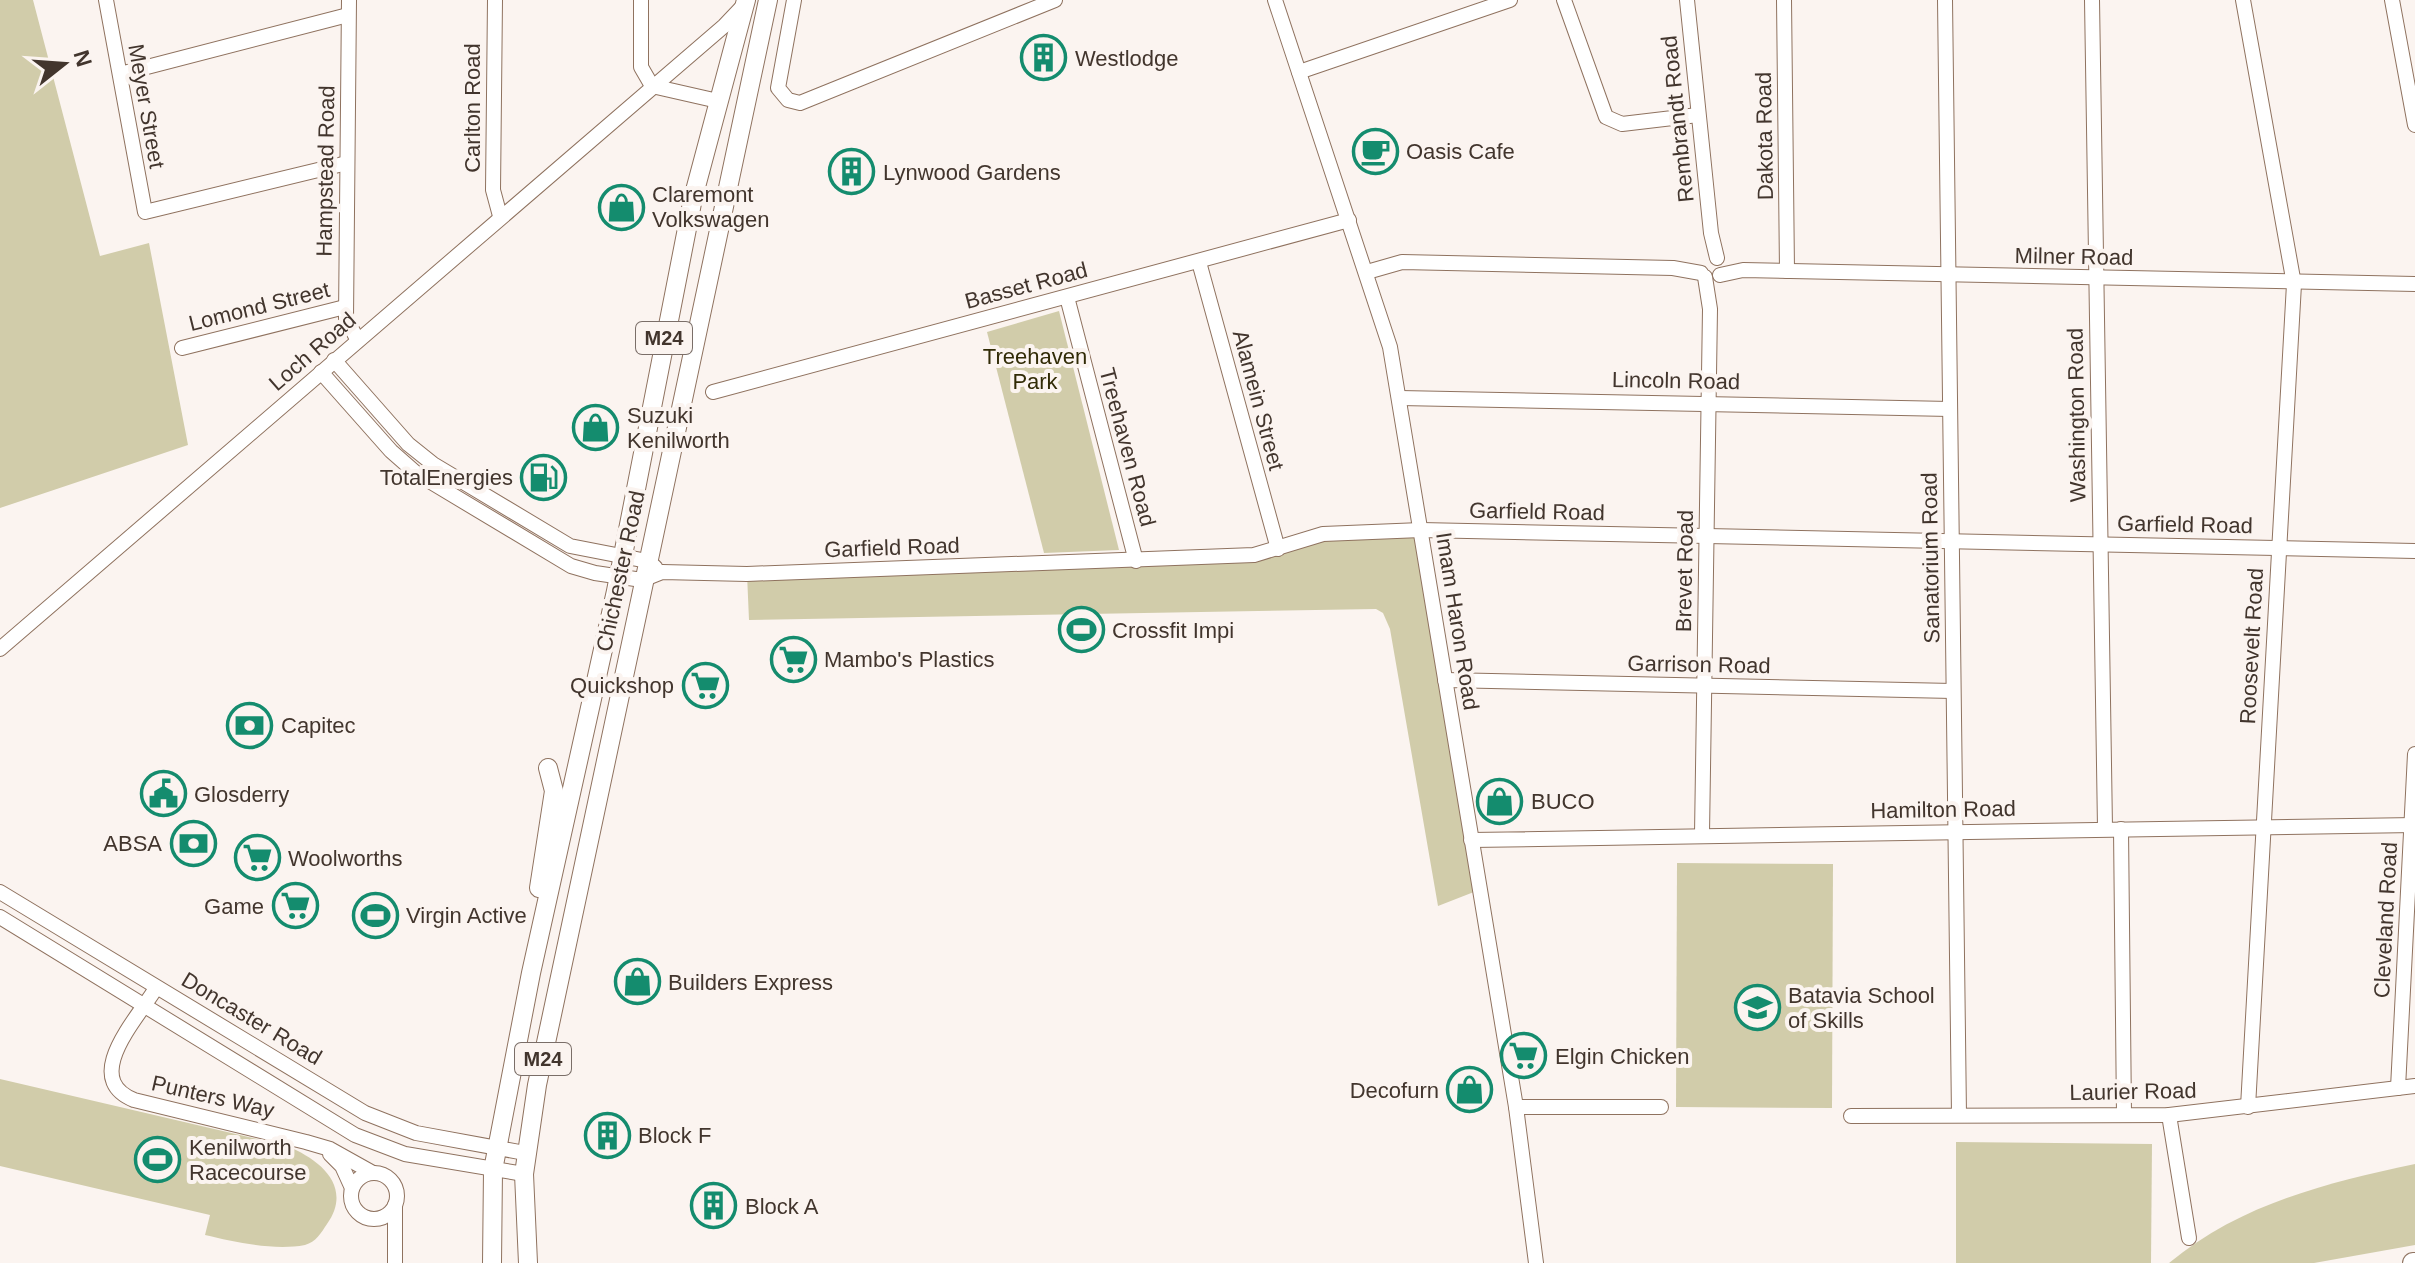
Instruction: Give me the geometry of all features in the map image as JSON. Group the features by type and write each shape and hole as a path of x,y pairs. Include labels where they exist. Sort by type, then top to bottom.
{"main road":[{"name":"Chichester Road","path":"525,1153 642,580 768,0"},
{"name":"Chichester Road","path":"496,1147 622,557 654,382 718,101 746,1"},
{"path":"545,913 539,895 554,791 548,768"},
{"name":"M24","path":"492,1263 496,1147"},
{"name":"M24","path":"525,1153 528,1263"}],"street":[{"name":"Meyer Street","path":"106,0 141,206 145,212 347,163"},
{"name":"Carlton Road","path":"495,0 493,190 500,216"},
{"path":"641,0 641,67 652,86 718,101"},
{"path":"794,0 778,73 778,88 783,97 795,103 806,102 1055,0"},
{"name":"Imam Haron Road","path":"1275,0 1390,347 1516,1107 1536,1263"},
{"path":"1299,72 1510,0"},
{"path":"1564,0 1603,111 1611,121 1622,124 1698,115"},
{"name":"Rembrandt Road","path":"1687,0 1711,233 1711,268"},
{"name":"Dakota Road","path":"1784,0 1787,271"},
{"name":"Sanatorium Road","path":"1945,0 1959,1115"},
{"name":"Washington Road","path":"2092,0 2105,828"},
{"name":"Roosevelt Road","path":"2243,0 2294,284 2248,1107"},
{"path":"2392,0 2414,116"},
{"name":"Loch Road","path":"0,649 724,26 746,1"},
{"path":"120,74 348,8"},
{"name":"Hampstead Road","path":"348,8 345,307 347,324 357,339"},
{"name":"Basset Road","path":"713,392 1349,220"},
{"name":"Alamein Street","path":"1199,262 1278,549"},
{"name":"Milner Road","path":"1367,272 1402,262 2411,287"},
{"name":"Brevet Road","path":"1702,834 1711,268"},
{"name":"Treehaven Road","path":"1067,297 1136,561"},
{"name":"Lomond Street","path":"182,348 345,307"},
{"path":"334,360 408,444 433,464 570,546 647,561 662,572"},
{"path":"321,372 391,451 416,473 571,566 642,580"},
{"name":"Lincoln Road","path":"1400,398 1950,409"},
{"name":"Garfield Road","path":"642,580 662,572 747,574 1254,555 1323,534 1421,530 2415,551"},
{"name":"Garrison Road","path":"1445,680 1953,691"},
{"name":"Cleveland Road","path":"2398,1088 2415,754"},
{"name":"Hamilton Road","path":"1471,840 2413,825"},
{"path":"2121,829 2124,1115"},
{"name":"Doncaster Road","path":"0,892 365,1113 416,1133 525,1153"},
{"name":"Doncaster Road","path":"0,917 355,1135 405,1154 524,1174"},
{"name":"Punters Way","path":"156,988 111,1060 111,1079 126,1097 266,1129 320,1147 389,1179 395,1187 394,1263"},
{"name":"Laurier Road","path":"1851,1116 2169,1115 2415,1086"},
{"path":"1516,1107 1661,1107"},
{"path":"2169,1115 2189,1238"},
{"name":"Punters Way","path":"320,1147 342,1166 358,1213 375,1219 384,1232 394,1263"},
{"path":"352,1188 364,1176 373,1173"},
{"path":"375,1219 384,1217 395,1205"}],"green space":[{"path":"0,0 33,0 100,256 149,243 188,445 0,508"},
{"name":"Treehaven Park","path":"1059,311 1119,550 1044,553 987,332"},
{"path":"1421,530 1479,890 1438,906 1390,629 1383,613 1376,609 749,620 747,574 1254,555 1309,537"},
{"path":"1677,863 1833,864 1832,1108 1676,1107"},
{"name":"Kenilworth Racecourse","path":"0,1079 287,1146 311,1159 330,1176 335,1187 334,1211 320,1234 309,1244 293,1247 255,1245 205,1235 210,1215 0,1166"},
{"path":"1956,1142 2152,1144 2151,1263 1956,1263"},
{"path":"2415,1164 2415,1245 2314,1263 2169,1263 2225,1225 2285,1198"}],"place":[{"name":"Westlodge","path":"1044,58"},
{"name":"Oasis Cafe","path":"1375,151"},
{"name":"Lynwood Gardens","path":"852,172"},
{"name":"Claremont Volkswagen","path":"621,207"},
{"name":"Suzuki Kenilworth","path":"596,428"},
{"name":"TotalEnergies","path":"544,477"},
{"name":"Crossfit Impi","path":"1081,630"},
{"name":"Mambo's Plastics","path":"793,659"},
{"name":"Quickshop","path":"705,685"},
{"name":"Capitec","path":"250,725"},
{"name":"Glosderry","path":"163,794"},
{"name":"BUCO","path":"1500,801"},
{"name":"ABSA","path":"193,843"},
{"name":"Woolworths","path":"257,858"},
{"name":"Game","path":"295,906"},
{"name":"Virgin Active","path":"375,915"},
{"name":"Builders Express","path":"637,982"},
{"name":"Batavia School of Skills","path":"1757,1008"},
{"name":"Elgin Chicken","path":"1524,1056"},
{"name":"Decofurn","path":"1470,1090"},
{"name":"Block F","path":"607,1135"},
{"name":"Kenilworth Racecourse","path":"158,1160"},
{"name":"Block A","path":"714,1206"}]}
